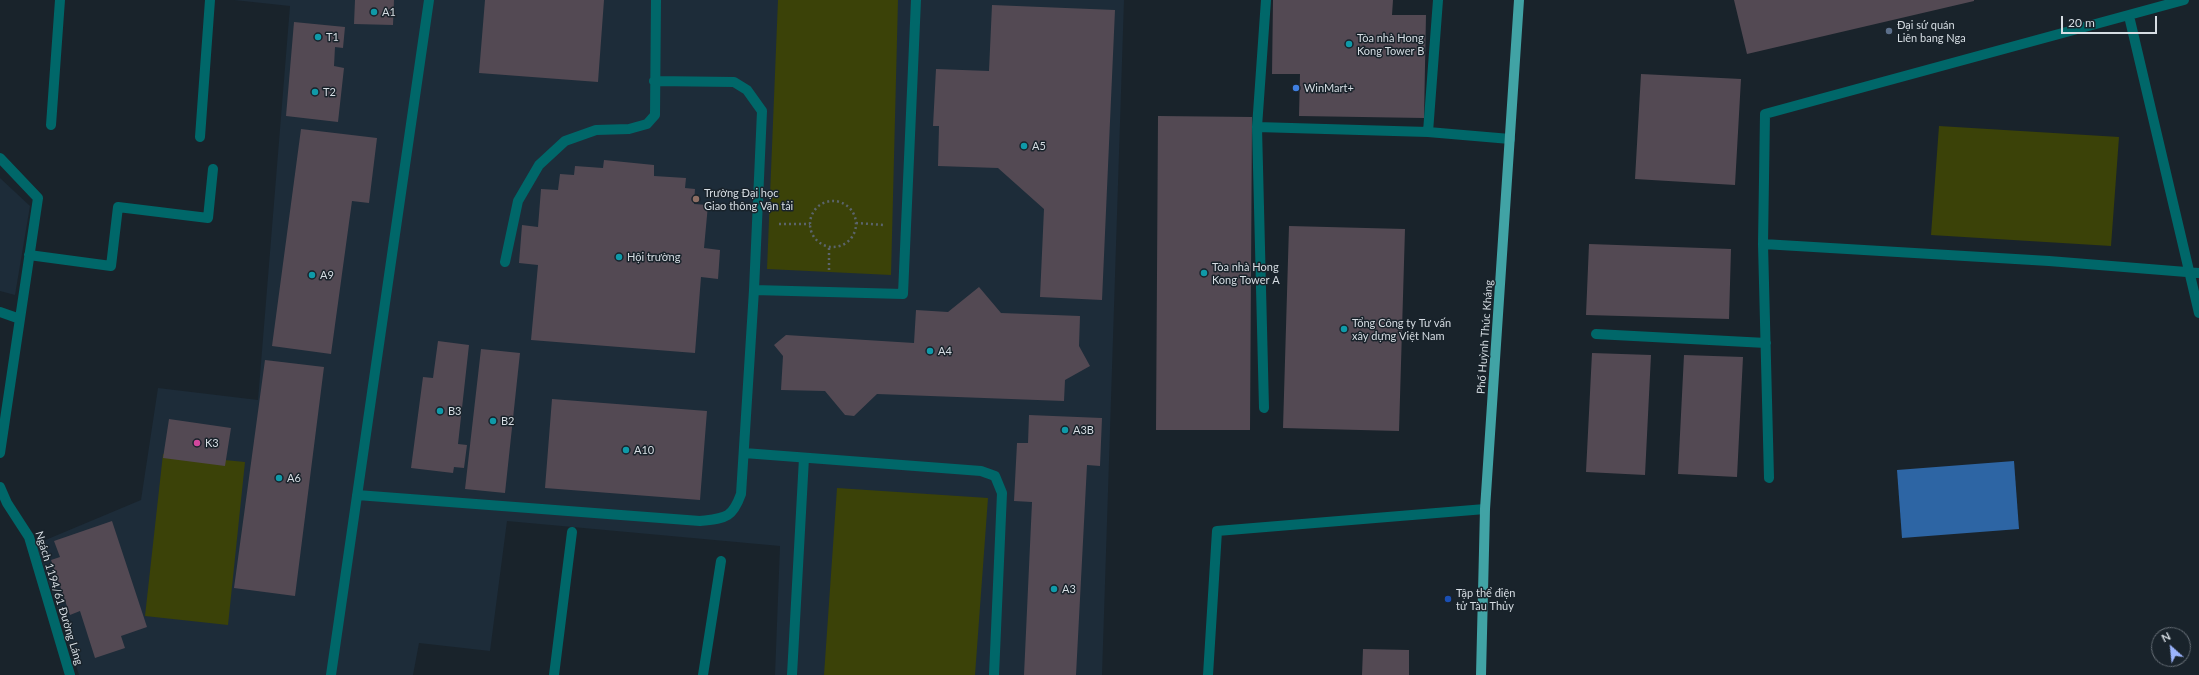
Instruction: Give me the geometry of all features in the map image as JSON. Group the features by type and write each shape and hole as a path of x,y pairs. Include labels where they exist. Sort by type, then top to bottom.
{"main road":[{"name":"Phố Huỳnh Thúc Kháng","path":"1481,675 1485,509 1519,0"}],"lane":[{"path":"51,125 60,0"},
{"path":"200,137 210,0"},
{"path":"331,675 430,0"},
{"path":"505,262 518,201 539,165 565,140 596,130 630,129 647,124 655,115 654,80 656,0"},
{"path":"754,290 903,294 916,0"},
{"path":"1264,408 1257,127 1266,0"},
{"path":"1428,132 1438,0"},
{"path":"1769,478 1763,244 1765,114 2184,0"},
{"path":"2129,16 2188,272 2199,313"},
{"path":"357,495 700,521 724,518 736,509 741,494 744,453 754,290 762,111 746,90 734,82 654,80"},
{"path":"1257,127 1428,132 1510,139"},
{"path":"0,158 38,198 0,453"},
{"path":"29,256 111,266 118,207 208,218 213,169"},
{"path":"1763,244 2049,261 2199,273"},
{"path":"0,312 20,319"},
{"path":"1596,334 1766,343"},
{"path":"744,453 981,471 995,476 1002,494 994,675"},
{"path":"792,675 804,458"},
{"name":"Ngách 1194/61 Đường Láng","path":"0,487 7,503 29,537 70,675"},
{"path":"1208,675 1217,531 1485,509"},
{"path":"554,675 572,532"},
{"path":"703,675 722,561"}],"path":[{"path":"833,201 846,204 855,216 856,223 855,230 848,241 836,247 821,244 815,239 810,224 811,217 819,205 833,201"},
{"path":"757,222 810,224"},
{"path":"856,223 906,227"}],"shaded area":[{"name":"Trường Đại học Giao thông Vận tải","path":"234,0 1124,0 1102,675 775,675 780,546 507,521 490,651 419,643 413,675 79,675 36,544 141,500 158,388 258,400 290,6"},
{"path":"0,178 30,206 15,295 0,291"}],"green space":[{"path":"778,0 898,0 891,275 767,269"},
{"path":"1939,126 2119,137 2111,246 1931,235"},
{"path":"163,454 245,462 228,625 145,616"},
{"path":"837,488 988,498 975,675 824,675"}],"water":[{"path":"2014,461 2019,529 1902,538 1897,470"}],"building":[{"name":"A1","path":"355,0 394,0 393,25 354,24"},
{"path":"485,0 604,0 598,82 479,73"},
{"name":"Tòa nhà Hong Kong Tower B","path":"1273,0 1393,0 1392,15 1426,15 1424,118 1299,116 1300,74 1272,74"},
{"path":"1734,0 1974,0 1974,1 1747,54"},
{"name":"A5","path":"992,5 1115,10 1102,300 1040,297 1044,209 998,168 938,166 939,126 933,126 936,69 989,71"},
{"path":"294,22 345,27 343,48 335,47 334,66 344,68 338,122 286,116"},
{"path":"1641,74 1741,79 1735,185 1635,179"},
{"name":"Tòa nhà Hong Kong Tower A","path":"1158,116 1252,117 1250,430 1156,430"},
{"name":"A9","path":"301,129 377,138 369,203 352,201 331,354 272,346"},
{"name":"Hội trường","path":"604,160 654,165 654,176 686,178 685,188 695,189 694,204 708,205 704,248 720,250 718,279 701,277 695,353 531,340 538,265 519,263 522,225 538,227 541,189 558,190 560,174 574,175 575,166 603,168"},
{"name":"Tổng Công ty Tư vấn xây dựng Việt Nam","path":"1289,226 1405,229 1399,431 1283,428"},
{"path":"1589,244 1731,249 1729,319 1586,315"},
{"name":"A4","path":"979,287 1001,313 1080,316 1079,346 1090,366 1065,380 1064,401 877,394 854,416 845,415 825,391 781,390 783,356 774,345 786,335 914,343 916,310 948,312"},
{"name":"B3","path":"438,341 469,345 458,444 467,445 464,468 454,467 453,473 411,468 423,377 433,378"},
{"name":"B2","path":"481,349 520,353 505,493 465,489"},
{"path":"1592,353 1651,355 1645,475 1586,472"},
{"path":"1684,355 1743,357 1737,477 1678,474"},
{"name":"A6","path":"265,360 324,367 295,596 234,588"},
{"name":"A10","path":"552,399 707,411 700,500 545,488"},
{"name":"A3","path":"1029,415 1102,418 1100,466 1087,465 1076,675 1024,675 1032,502 1014,501 1017,443 1028,443"},
{"name":"K3","path":"169,419 231,428 225,466 163,458"},
{"path":"112,521 147,627 121,636 125,648 95,658 80,611 70,615 51,560 60,557 54,541"},
{"path":"1363,649 1409,650 1409,675 1362,675"}],"place":[{"name":"A1","path":"374,12"},
{"name":"Đại sứ quán Liên bang Nga","path":"1889,31"},
{"name":"T1","path":"318,37"},
{"name":"Tòa nhà Hong Kong Tower B","path":"1349,44"},
{"name":"WinMart+","path":"1296,88"},
{"name":"T2","path":"315,92"},
{"name":"A5","path":"1024,146"},
{"name":"Trường Đại học Giao thông Vận tải","path":"696,199"},
{"name":"Hội trường","path":"619,257"},
{"name":"Tòa nhà Hong Kong Tower A","path":"1204,273"},
{"name":"A9","path":"312,275"},
{"name":"Tổng Công ty Tư vấn xây dựng Việt Nam","path":"1344,329"},
{"name":"A4","path":"930,351"},
{"name":"B3","path":"440,411"},
{"name":"B2","path":"493,421"},
{"name":"A3B","path":"1065,430"},
{"name":"K3","path":"197,443"},
{"name":"A10","path":"626,450"},
{"name":"A6","path":"279,478"},
{"name":"A3","path":"1054,589"},
{"name":"Tập thể điện tử Tàu Thủy","path":"1448,599"}]}
